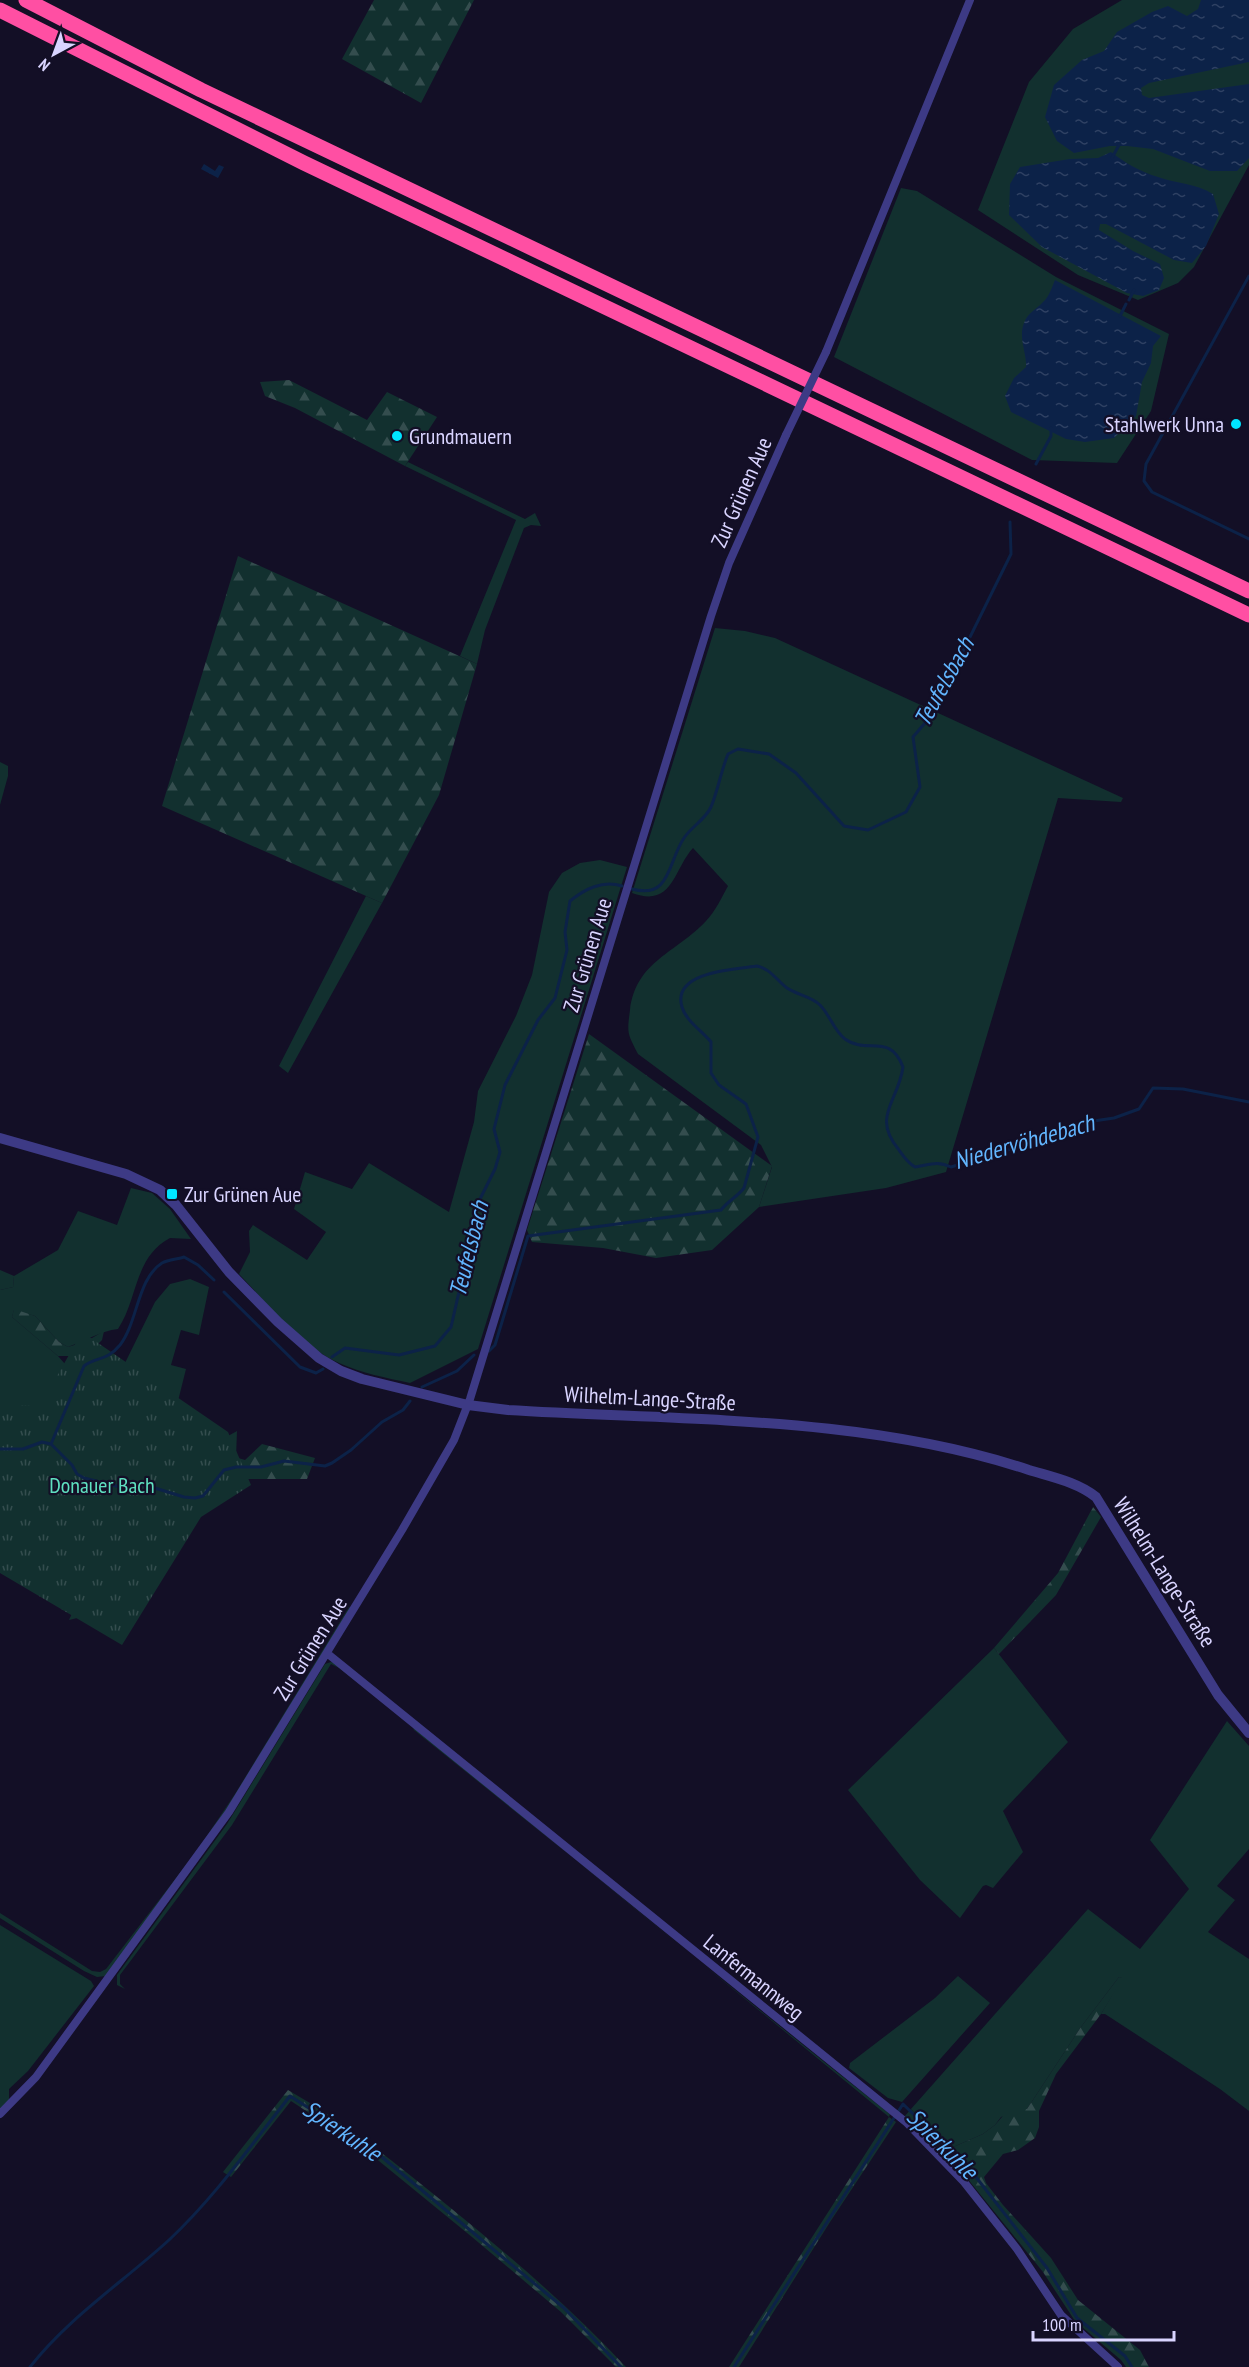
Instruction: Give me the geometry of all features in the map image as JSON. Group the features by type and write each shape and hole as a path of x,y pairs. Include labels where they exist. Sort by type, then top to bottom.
{"highway":[{"path":"26,0 212,94 1249,591"},
{"path":"0,10 304,163 1249,615"}],"street":[{"name":"Zur Grünen Aue","path":"0,2114 36,2077 229,1812 328,1654 454,1440 468,1405 729,563 826,352 970,0"},
{"name":"Wilhelm-Lange-Straße","path":"0,1138 126,1174 148,1183 176,1205 250,1294 297,1341 341,1371 362,1379 468,1405 508,1410 792,1426 863,1433 946,1446 1002,1461 1082,1487 1096,1497 1218,1695 1249,1733"},
{"name":"Lanfermannweg","path":"328,1654 907,2123 964,2182 1017,2249 1061,2315 1118,2367"}],"green space":[{"path":"374,0 474,0 421,103 342,59"},
{"path":"1122,0 1249,0 1249,165 1194,267 1178,283 1138,300 1078,275 978,210 1029,82 1073,29"},
{"path":"901,188 917,191 1056,277 1169,334 1151,411 1117,463 1032,460 834,357"},
{"path":"289,380 367,420 387,392 437,417 405,466 295,408 265,396 260,382"},
{"path":"408,462 525,519 535,513 541,526 531,525 524,528 485,630 477,664 460,656 516,520 405,466"},
{"path":"238,556 477,664 439,795 382,903 162,806"},
{"path":"715,628 745,631 775,638 1123,798 1121,802 1058,798 946,1172 886,1188 759,1207 772,1167 761,1145 638,1054 632,1042 628,1028 630,1010 640,980 659,959 706,921 728,886 693,848 664,891 646,896 632,893"},
{"path":"0,762 8,766 8,776 0,805"},
{"path":"600,860 627,867 478,1349 410,1383 356,1370 324,1355 285,1323 239,1274 250,1252 249,1231 253,1225 307,1260 326,1232 294,1209 305,1172 352,1189 369,1163 449,1212 474,1122 478,1091 516,1016 532,975 549,892 562,873 580,863"},
{"path":"366,896 382,903 288,1073 279,1066"},
{"path":"589,1034 772,1166 759,1207 712,1250 656,1258 603,1248 532,1242 527,1230"},
{"path":"131,1188 152,1193 170,1209 191,1239 170,1238 158,1246 143,1267 130,1305 118,1329 68,1347 59,1342 35,1316 14,1310 12,1317 58,1356 72,1372 48,1416 0,1433 0,1290 13,1287 14,1276 58,1250 78,1211 117,1225"},
{"path":"0,1270 14,1276 13,1287 0,1290"},
{"path":"190,1279 209,1287 199,1335 181,1330 171,1365 186,1369 176,1409 204,1417 214,1435 228,1436 237,1431 236,1458 224,1454 209,1471 197,1480 159,1484 151,1459 109,1446 78,1420 91,1379 109,1373 125,1363 155,1302 170,1284"},
{"path":"14,1309 35,1316 59,1342 68,1347 87,1341 104,1331 102,1340 86,1356 58,1356 12,1317"},
{"name":"Donauer Bach","path":"82,1332 228,1432 251,1485 201,1517 122,1645 0,1573 0,1405 40,1406"},
{"path":"0,1433 224,1454 245,1460 262,1444 315,1458 307,1479 239,1479 77,1618 69,1620 128,1496"},
{"path":"1093,1507 1101,1517 1056,1595 999,1654 994,1648 1058,1573"},
{"path":"349,1607 351,1608 236,1796 202,1843 235,1794"},
{"path":"994,1648 1068,1742 1003,1811 1023,1852 993,1888 983,1886 960,1918 920,1880 848,1790"},
{"path":"331,1662 391,1709 331,1664 232,1825 120,1975 120,1984 125,1989 117,1985 117,1975 227,1824 325,1664"},
{"path":"1227,1721 1249,1746 1249,1849 1217,1886 1235,1900 1208,1932 1249,1959 1249,2111 1220,2089 1105,2014 1101,2014 1122,1978 1119,1977 1081,2027 1027,2109 1001,2117 983,2134 951,2148 911,2109 1088,1909 1140,1949 1189,1889 1150,1840"},
{"path":"412,1726 473,1776 580,1864 414,1730"},
{"path":"189,1861 106,1976 97,1977 84,1971 0,1918 0,1913 92,1971 100,1972 106,1969"},
{"path":"0,1925 91,1981 94,1986 28,2071 9,2089 9,2100 0,2109"},
{"path":"958,1976 990,2003 902,2102 888,2098 849,2068 850,2063 935,1998"},
{"path":"1119,1977 1123,1978 1101,2014 1056,2074 1039,2111 1039,2127 1035,2138 1018,2150 1003,2154 984,2177 1003,2205 1051,2258 1078,2300 1140,2350 1149,2367 1126,2367 1121,2360 1075,2321 1043,2272 967,2178 905,2116 911,2109 951,2148 983,2134 995,2125 1009,2109 1027,2109 1081,2027"},
{"path":"754,2006 890,2114 889,2117"},
{"path":"288,2090 369,2144 471,2224 562,2303 626,2367 616,2367 561,2312 368,2152 291,2101 231,2177 223,2172"},
{"path":"889,2117 896,2122 739,2367 729,2367"}],"water":[{"path":"1201,0 1249,0 1249,62 1149,83 1141,88 1142,95 1149,98 1249,84 1249,158 1237,171 1210,171 1153,149 1127,146 1110,146 1074,153 1057,141 1045,117 1054,85 1082,60 1104,51 1117,32 1152,12 1168,6 1187,16 1198,9"},
{"path":"1111,152 1145,173 1200,188 1213,194 1219,214 1206,246 1192,263 1174,260 1106,224 1100,224 1099,230 1160,264 1164,278 1159,290 1143,296 1127,293 1042,247 1009,215 1010,184 1020,167 1070,159 1098,158"},
{"path":"204,164 215,171 219,165 224,167 218,178 201,169"},
{"path":"1055,280 1161,336 1153,346 1151,363 1142,382 1136,416 1114,438 1085,442 1066,439 1011,412 1005,396 1014,378 1026,367 1022,340 1024,323 1047,297"}],"waterway":[{"name":"Teufelsbach","path":"1112,158 1120,143"},
{"path":"1249,276 1146,464 1144,481 1152,492 1249,539"},
{"name":"Teufelsbach","path":"1129,300 1134,290"},
{"name":"Teufelsbach","path":"1120,316 1126,304"},
{"name":"Teufelsbach","path":"1036,464 1051,436 1051,428"},
{"name":"Teufelsbach","path":"632,889 645,891 661,884 684,838 711,807 728,754 738,749 769,754 796,773 844,826 868,830 906,812 920,787 913,737 931,716 1011,554 1010,522"},
{"name":"Teufelsbach","path":"332,1357 345,1348 399,1355 435,1346 451,1327 473,1231 475,1209 495,1169 500,1152 494,1129 505,1085 538,1020 555,998 567,950 565,932 570,901 594,887 608,884 622,886"},
{"name":"Niedervöhdebach","path":"489,1351 495,1345 528,1236 721,1210 744,1188 758,1137 746,1104 719,1085 711,1073 711,1042 691,1021 682,1007 681,995 686,986 708,974 762,967 787,988 820,1005 845,1039 853,1043 892,1050 903,1067 889,1109 887,1128 899,1150 915,1167 937,1163 951,1167 1038,1141 1080,1123 1114,1118 1139,1109 1153,1088 1183,1089 1249,1102"},
{"name":"Teufelsbach","path":"51,1444 84,1366 110,1354 120,1345 131,1325 142,1290 154,1270 162,1263 184,1257 198,1265 214,1280"},
{"name":"Teufelsbach","path":"224,1292 300,1367 316,1373 323,1369"},
{"name":"Niedervöhdebach","path":"422,1387 457,1371 474,1355"},
{"name":"Niedervöhdebach","path":"0,1449 23,1449 42,1442 51,1444 72,1465 77,1474 84,1478 120,1487 145,1485 184,1497 195,1498 203,1496 224,1470 236,1467 261,1467 284,1461 325,1466 332,1463 351,1450 382,1422 403,1410 410,1401"},
{"name":"Spierkuhle","path":"30,2367 61,2332 151,2256 186,2223 232,2170 290,2096 371,2148 564,2308 621,2367"},
{"name":"Spierkuhle","path":"734,2367 903,2104 972,2172 1047,2268 1077,2318 1125,2356 1132,2367"}],"place":[{"name":"Stahlwerk Unna","path":"1236,424"},
{"name":"Grundmauern","path":"397,436"},
{"name":"Zur Grünen Aue","path":"172,1194"}]}
